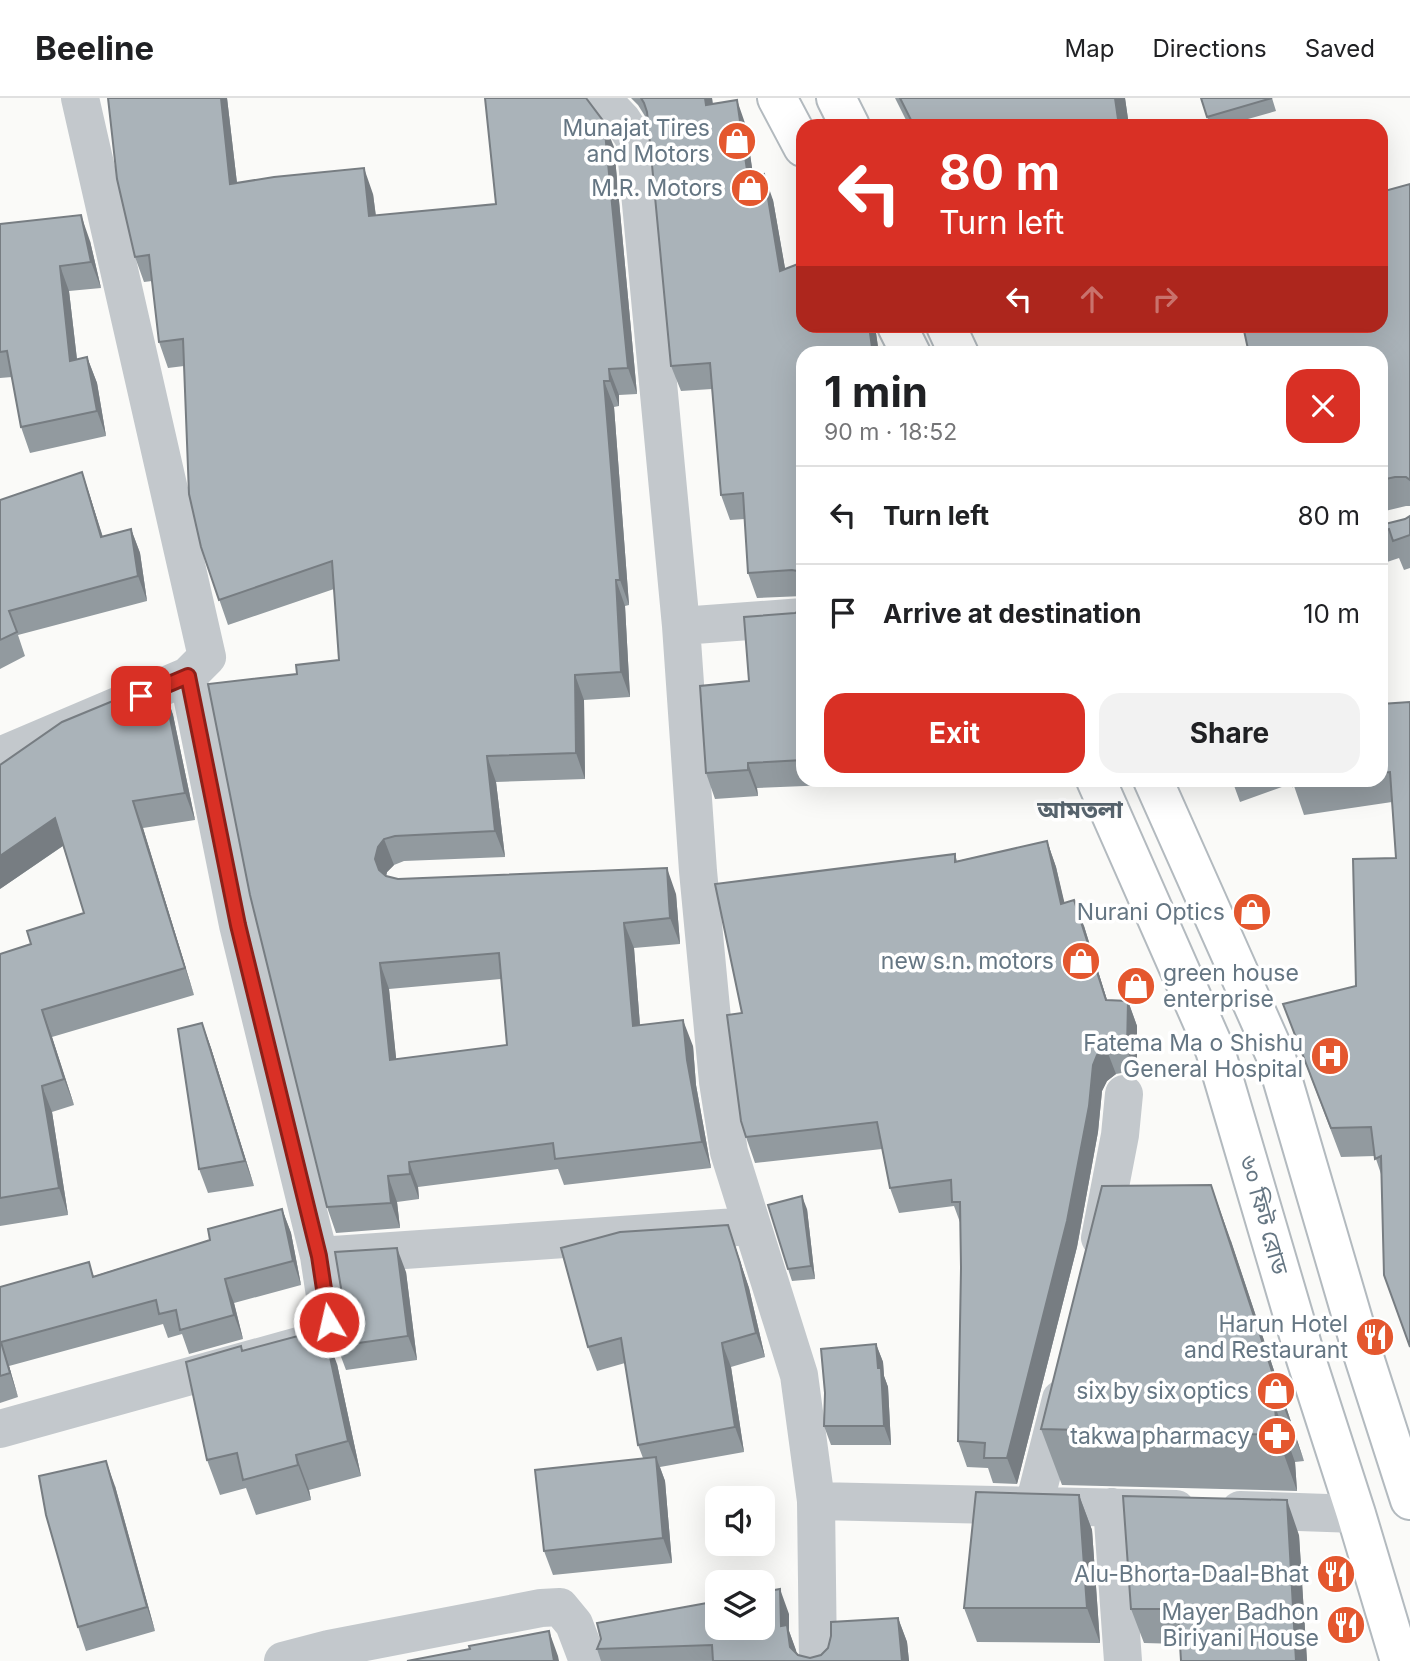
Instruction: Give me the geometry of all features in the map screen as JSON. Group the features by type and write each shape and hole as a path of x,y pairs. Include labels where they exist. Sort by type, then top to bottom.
{"street":[{"path":"0,756 188,676 207,657 80,98"},
{"path":"583,98 603,100 622,120 635,140 681,626 685,871 729,1152 799,1375 816,1501 818,1661"},
{"path":"778,98 796,133"},
{"path":"836,98 846,119"},
{"path":"681,626 796,618"},
{"path":"0,1429 320,1340 329,1322 319,1256 238,925 188,676"},
{"name":"৬০ ফিট রোড","path":"1099,787 1215,1050 1306,1359 1400,1661"},
{"path":"1156,787 1275,1054 1362,1351 1410,1500"},
{"path":"1094,1265 1121,1135 1124,1094"},
{"path":"319,1256 751,1226"},
{"path":"1034,1506 1068,1372"},
{"path":"816,1501 1410,1514"},
{"path":"1112,1507 1123,1661"},
{"path":"283,1661 355,1644 541,1608 559,1607 574,1624 587,1661"}],"building":[{"path":"108,98 221,98 230,184 364,168 369,216 496,204 485,98 586,98 604,122 628,368 609,369 610,381 604,381 620,580 616,580 621,672 575,675 576,753 487,756 495,831 395,836 384,839 378,847 375,859 379,870 386,876 398,879 667,868 670,918 624,923 633,1026 683,1020 687,1060 702,1142 555,1159 553,1143 409,1162 410,1174 388,1176 391,1203 327,1207 250,895 208,684 297,674 296,665 339,660 332,561 219,600 201,547 189,494 183,339 159,342 149,255 135,257 117,179","holes":["499,953 507,1045 390,1060 380,963"]},
{"path":"641,98 705,98 706,105 737,100 748,177 764,174 780,271 796,265 796,333 870,333 872,346 796,346 796,571 748,573 743,493 721,495 710,363 671,366 644,103"},
{"path":"900,98 1115,98 1118,119 910,119"},
{"path":"1201,98 1272,98 1207,117"},
{"path":"1410,184 1410,480 1406,477 1388,478 1388,346 1247,346 1245,333 1388,333 1388,190"},
{"path":"81,215 91,262 60,266 70,361 87,357 97,411 21,427 7,351 0,352 0,224"},
{"path":"82,472 101,537 131,529 138,576 9,611 17,632 0,640 0,500"},
{"path":"1410,516 1410,535 1393,541 1388,523"},
{"path":"795,613 796,760 748,763 748,770 706,773 700,686 749,681 744,617"},
{"path":"164,688 185,793 133,801 185,968 42,1010 64,1079 42,1086 59,1188 0,1198 0,954 31,944 27,931 84,913 55,818 0,856 0,765 62,722 137,691"},
{"path":"1410,702 1410,1347 1384,1275 1381,1156 1375,1159 1371,1127 1331,1128 1283,1004 1356,986 1353,859 1396,858 1388,772 1388,704"},
{"path":"1047,841 1061,904 1074,900 1106,1000 1128,1001 1127,1050 1106,1048 1097,1055 1093,1065 1089,1106 1067,1221 1007,1458 984,1458 985,1443 958,1441 960,1202 952,1202 951,1180 890,1188 877,1122 746,1137 741,1121 727,1015 742,1013 715,884 955,854 955,862"},
{"path":"202,1023 245,1161 199,1169 178,1029"},
{"path":"1211,1185 1283,1405 1275,1406 1277,1435 1041,1429 1102,1186"},
{"path":"802,1196 811,1266 788,1269 768,1205"},
{"path":"282,1209 293,1261 225,1279 234,1315 180,1330 176,1310 159,1314 156,1300 1,1342 10,1373 0,1376 0,1287 89,1262 93,1277 210,1240 208,1229"},
{"path":"728,1225 756,1333 722,1343 735,1427 638,1445 621,1338 588,1347 561,1248 620,1232"},
{"path":"397,1248 408,1336 337,1346 334,1318 340,1307 342,1294 335,1252"},
{"path":"324,1329 348,1441 296,1455 298,1465 243,1480 237,1453 207,1460 186,1362 241,1346 242,1351"},
{"path":"876,1344 878,1368 881,1368 884,1426 824,1426 825,1393 821,1349"},
{"path":"656,1457 663,1538 544,1551 535,1470"},
{"path":"106,1461 147,1607 78,1627 46,1515 39,1476"},
{"path":"976,1492 1079,1495 1087,1608 964,1608"},
{"path":"1123,1496 1287,1500 1296,1661 1181,1661 1178,1609 1131,1609"},
{"path":"780,1589 781,1626 787,1625 790,1647 798,1655 810,1658 821,1655 828,1648 831,1622 898,1618 902,1661 713,1661 712,1645 597,1649 601,1639 597,1623 705,1603 705,1640 775,1640 775,1590"},
{"path":"549,1631 554,1661 407,1661 470,1649 469,1646"}],"place":[{"name":"Munajat Tires and Motors","path":"737,141"},
{"name":"M.R. Motors","path":"750,188"},
{"name":"Nurani Optics","path":"1252,912"},
{"name":"new s.n. motors","path":"1081,961"},
{"name":"green house enterprise","path":"1136,986"},
{"name":"Fatema Ma o Shishu General Hospital","path":"1330,1056"},
{"name":"Harun Hotel and Restaurant","path":"1375,1337"},
{"name":"six by six optics","path":"1276,1391"},
{"name":"takwa pharmacy","path":"1277,1436"},
{"name":"Alu-Bhorta-Daal-Bhat","path":"1336,1574"},
{"name":"Mayer Badhon Biriyani House","path":"1346,1625"}],"district":[{"name":"আমতলা","path":"1080,809"}],"route":[{"path":"141,696 188,676 238,925 319,1256 329,1322"}]}
